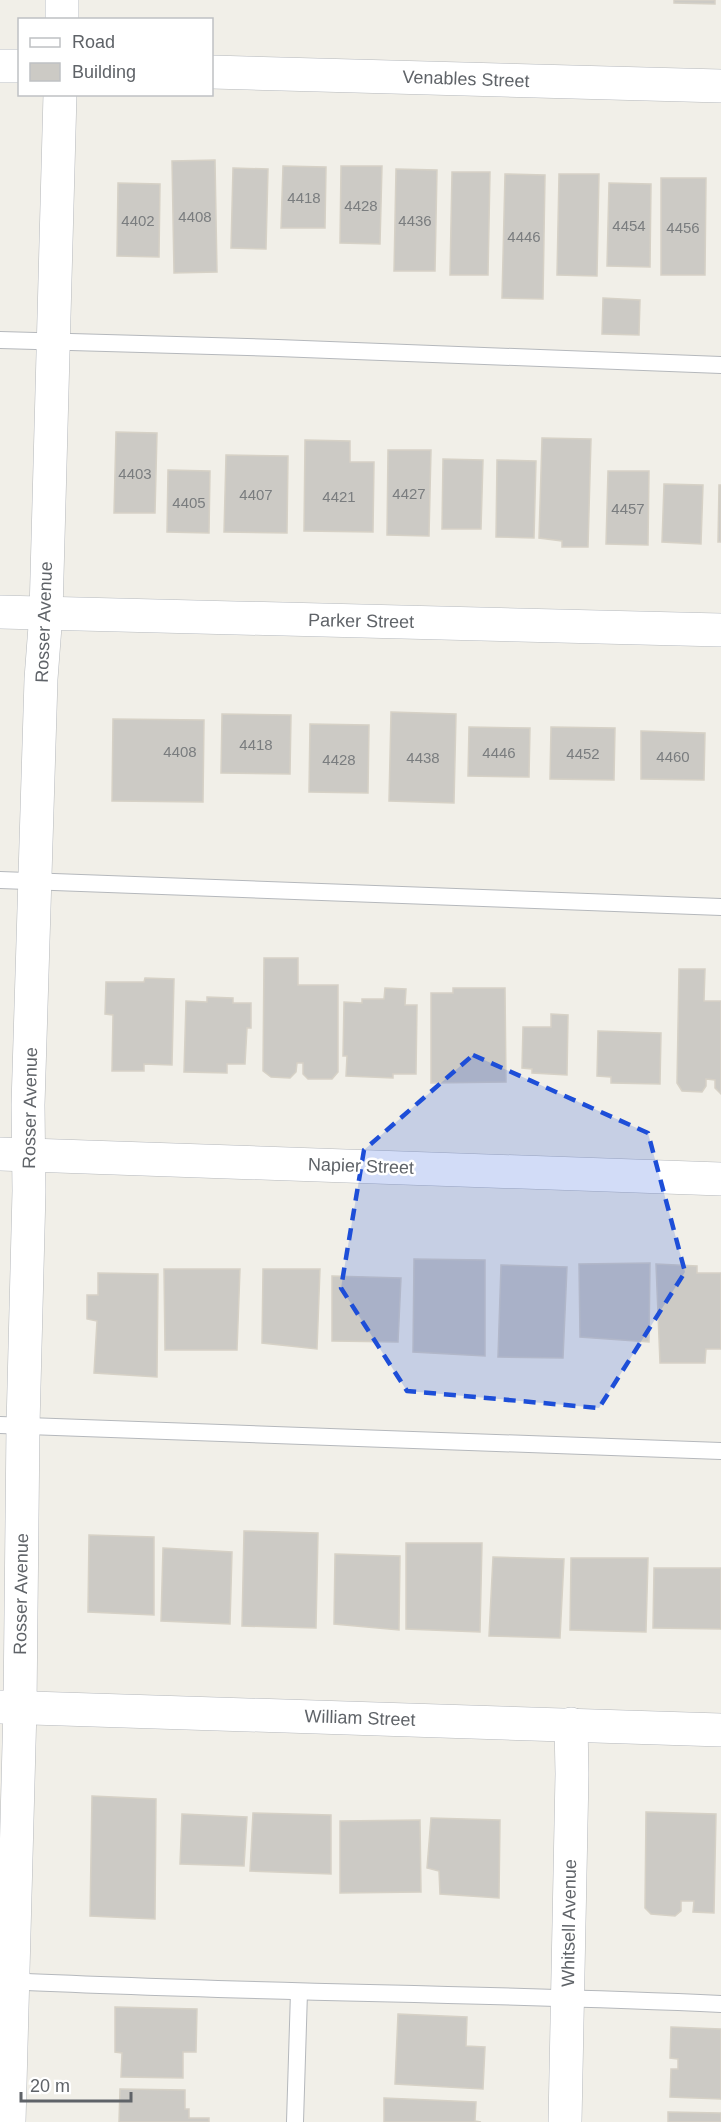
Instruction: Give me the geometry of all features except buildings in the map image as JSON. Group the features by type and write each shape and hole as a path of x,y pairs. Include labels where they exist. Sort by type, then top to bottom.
{"street":[{"path":"62,0 62,18"},
{"path":"0,66 18,66"},
{"name":"Venables Street","path":"213,72 721,86"},
{"name":"Rosser Avenue","path":"9,2122 6,1981 14,1154 28,1104 46,613 60,96"},
{"name":"Parker Street","path":"0,612 721,630"},
{"name":"Napier Street","path":"14,1154 721,1179"},
{"name":"William Street","path":"10,1707 721,1730"},
{"name":"Whitsell Avenue","path":"565,2122 571,1724"}],"lane":[{"path":"0,340 721,365"},
{"path":"0,880 721,907"},
{"path":"12,1426 721,1451"},
{"path":"6,1981 299,1992 539,1996 721,2004"},
{"path":"295,2122 299,1992"}],"highlighted area":[{"path":"473,1055 648,1133 685,1272 599,1408 407,1391 341,1288 364,1150"}]}
